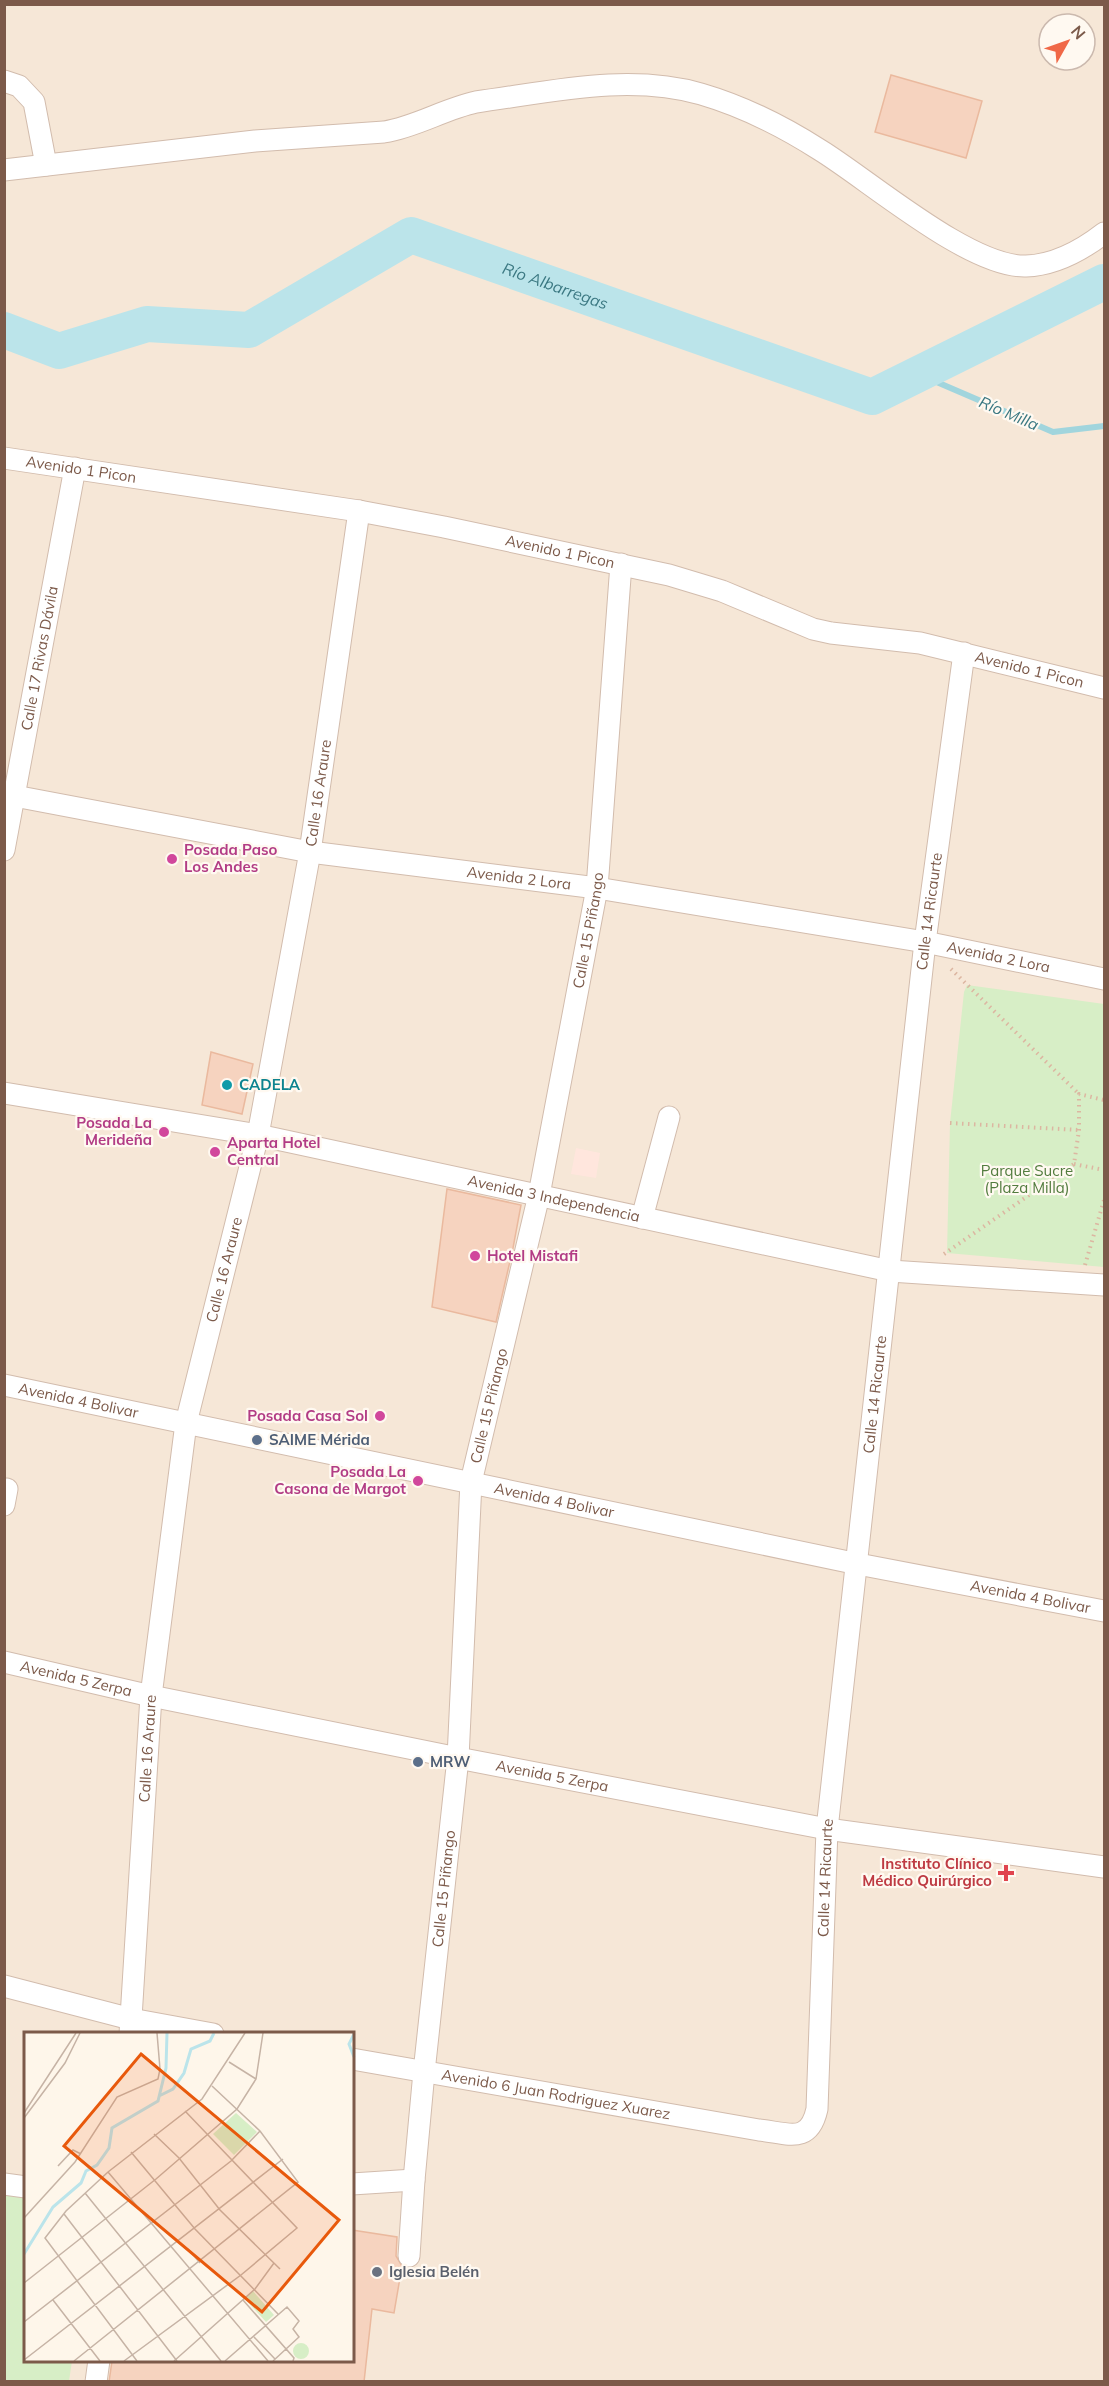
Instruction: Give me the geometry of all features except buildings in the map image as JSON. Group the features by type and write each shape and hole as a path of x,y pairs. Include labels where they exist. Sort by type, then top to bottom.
{"street":[{"path":"4,81 19,86 34,102 46,165"},
{"path":"4,170 255,141 384,132 402,129 456,106 476,102 609,84 657,85 701,94 758,117 819,149 958,244 998,262 1026,266 1050,262 1083,250 1104,233"},
{"name":"Avenido 1 Picon","path":"4,458 359,511 621,564 722,591 813,629 901,640 964,653 1104,688"},
{"name":"Calle 17 Rivas Dávila","path":"4,850 9,795 75,468"},
{"name":"Calle 16 Araure","path":"131,2026 152,1696 186,1424 258,1135 310,852 359,511"},
{"name":"Calle 15 Piñango","path":"409,2256 424,2072 458,1758 471,1482 539,1195 597,888 621,564"},
{"name":"Calle 14 Ricaurte","path":"803,2134 809,2130 817,2109 827,1829 926,942 964,653"},
{"name":"Avenida 2 Lora","path":"9,795 310,852 597,888 926,942 1104,979"},
{"name":"Avenida 3 Independencia","path":"4,1093 258,1135 890,1271 1104,1285"},
{"path":"642,1218 669,1117"},
{"name":"Avenida 4 Bolivar","path":"4,1385 858,1564 1104,1611"},
{"name":"Avenida 5 Zerpa","path":"4,1662 152,1696 827,1829 1104,1867"},
{"path":"4,1986 131,2026 192,2032"},
{"name":"Avenido 6 Juan Rodriguez Xuarez","path":"354,2059 759,2130 803,2134"},
{"path":"354,2184 414,2180"},
{"path":"4,2184 24,2187"},
{"path":"96,2382 99,2362"}],"path":[{"path":"950,968 1079,1094 1104,1100"},
{"path":"1074,1164 1079,1131 1079,1094"},
{"path":"950,1123 1079,1131"},
{"path":"935,1257 946,1253 1074,1164 1104,1170"},
{"path":"1077,1282 1104,1200"}],"shaded area":[{"path":"5,5 1104,5 1104,2381 5,2382"},
{"path":"576,1148 600,1153 596,1178 571,1174"}],"green space":[{"name":"Parque Sucre (Plaza Milla)","path":"967,985 1104,1004 1104,1267 947,1253 950,1123 964,992"},
{"path":"4,2192 24,2195 24,2362 72,2362 69,2381 5,2381"}],"waterway":[{"name":"Río Albarregas","path":"4,330 59,351 147,324 249,330 411,235 872,397 1104,282"},
{"name":"Río Milla","path":"918,374 1053,432 1104,426"}],"place":[{"name":"Posada Paso Los Andes","path":"172,859"},
{"name":"CADELA","path":"227,1085"},
{"name":"Posada La Merideña","path":"164,1132"},
{"name":"Aparta Hotel Central","path":"215,1152"},
{"name":"Hotel Mistafi","path":"475,1256"},
{"name":"Posada Casa Sol","path":"380,1416"},
{"name":"SAIME Mérida","path":"257,1440"},
{"name":"Posada La Casona de Margot","path":"418,1481"},
{"name":"MRW","path":"418,1762"},
{"name":"Instituto Clínico Médico Quirúrgico","path":"1006,1873"},
{"name":"Iglesia Belén","path":"377,2272"}]}
